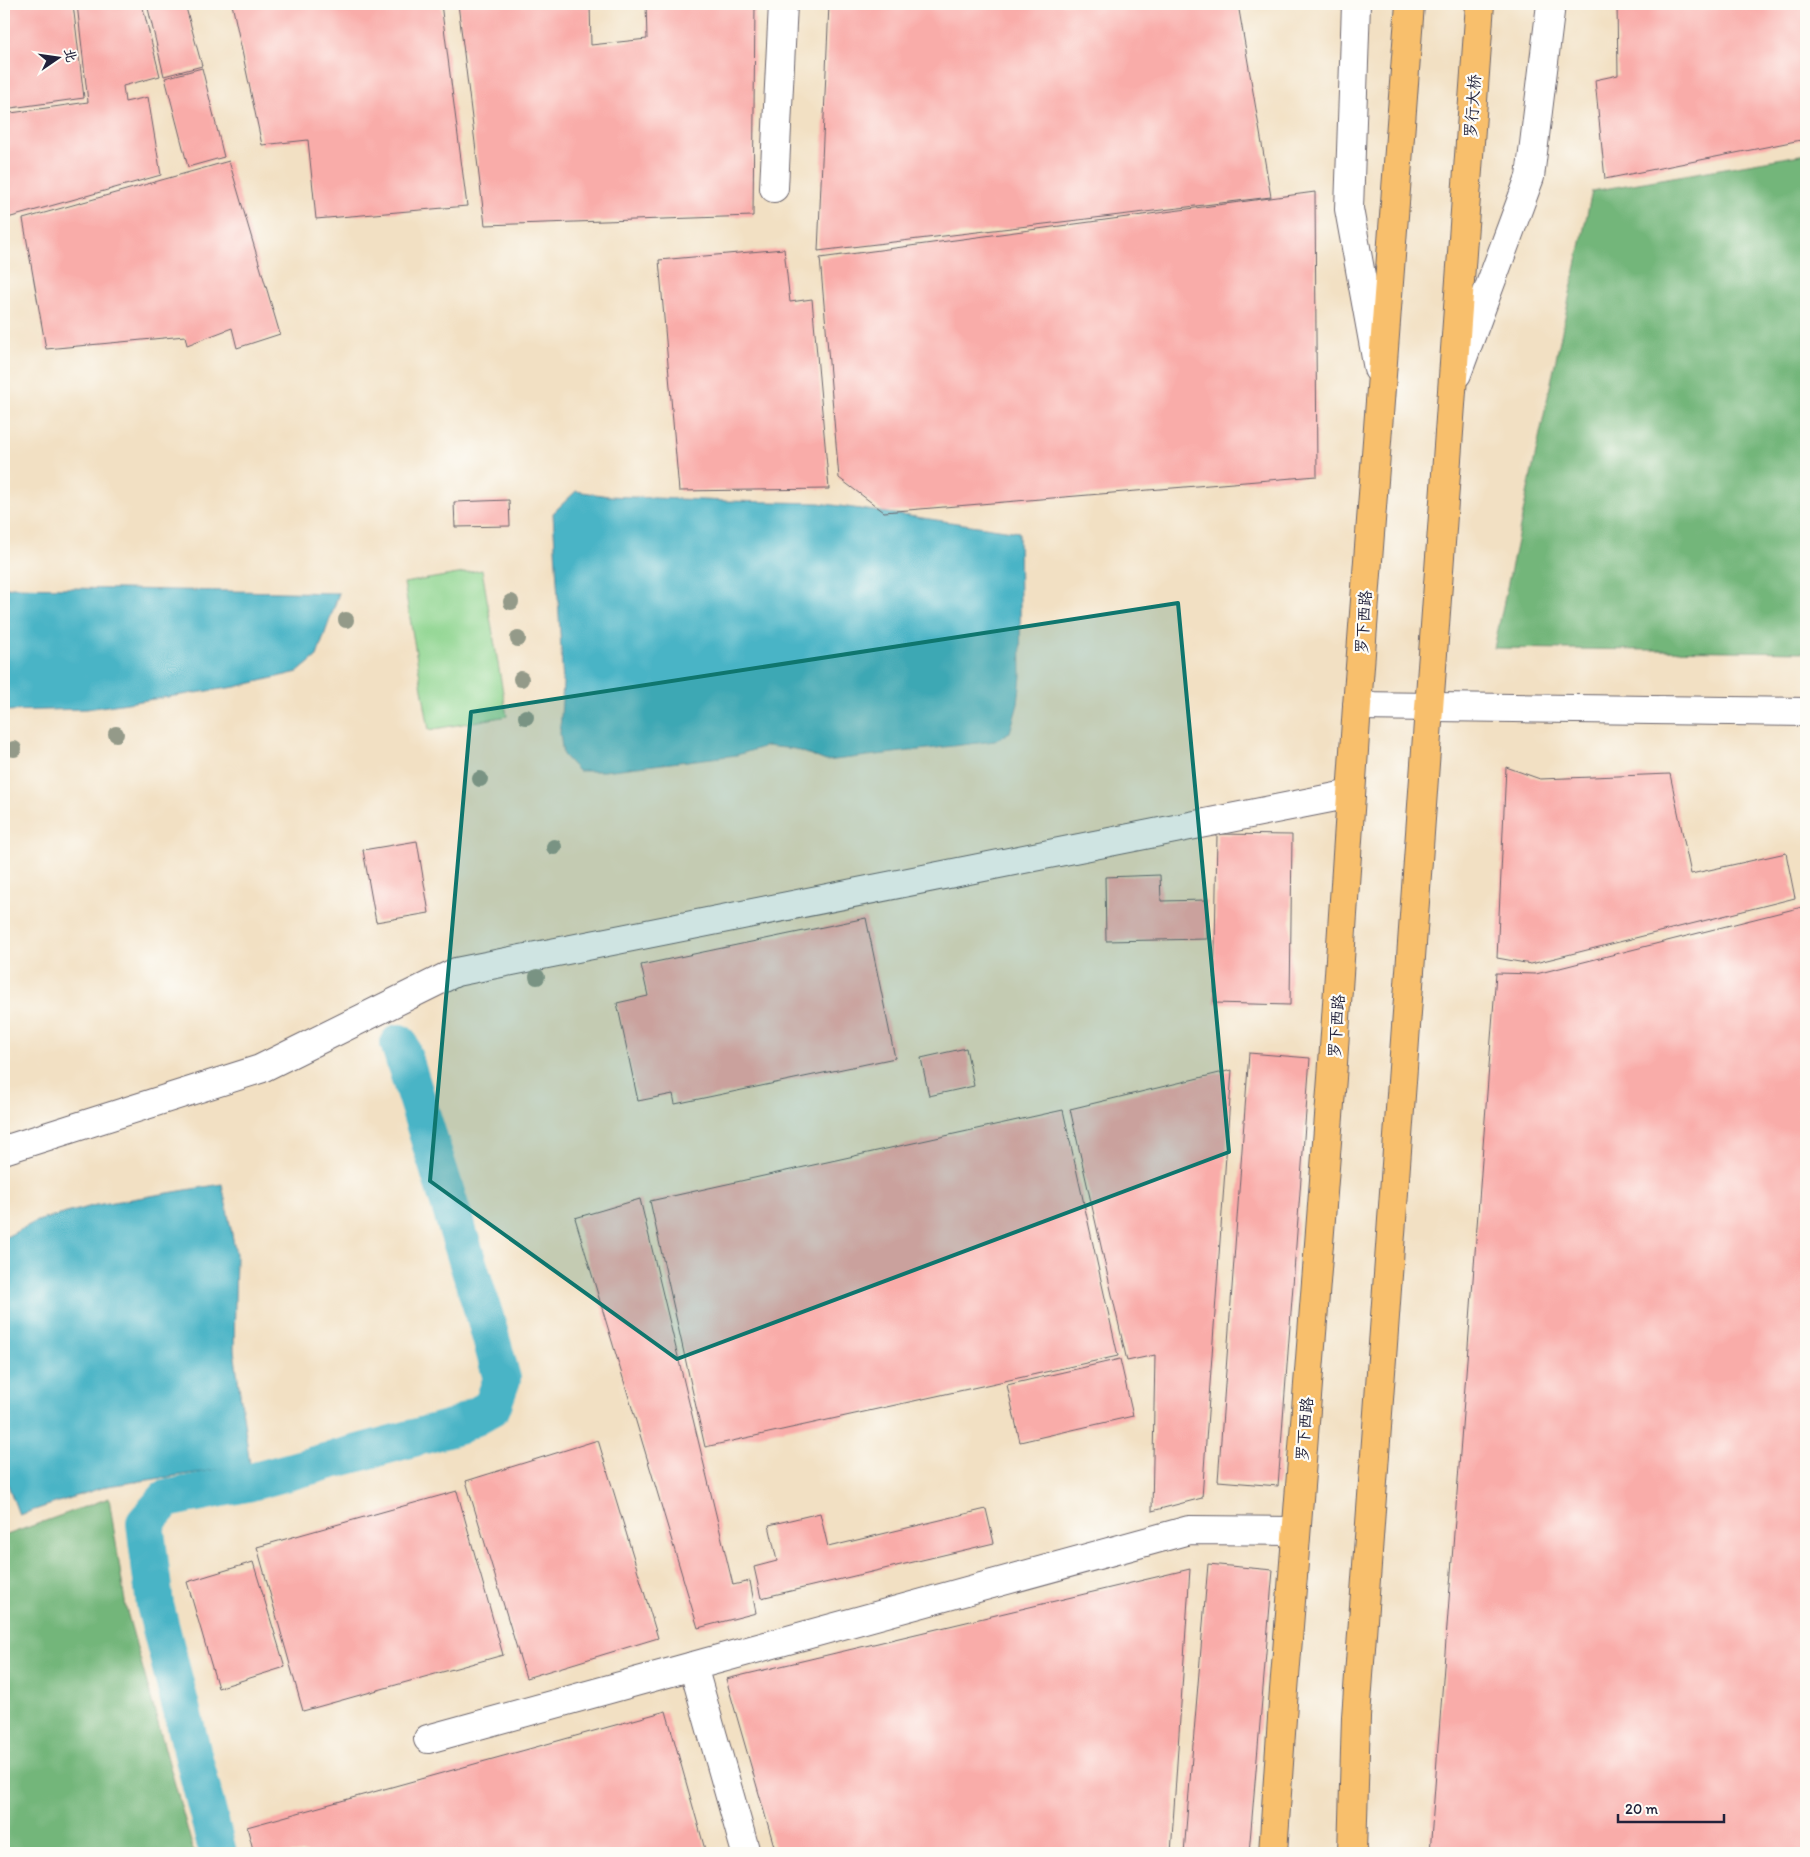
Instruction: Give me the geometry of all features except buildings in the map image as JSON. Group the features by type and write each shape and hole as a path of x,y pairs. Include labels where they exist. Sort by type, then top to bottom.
{"main road":[{"name":"罗下西路","path":"1273,1853 1296,1530 1332,1078 1357,706 1410,4"},
{"name":"罗行大桥","path":"1452,387 1480,4"},
{"path":"1352,1853 1356,1717 1452,387"}],"street":[{"path":"774,188 783,4"},
{"path":"1356,4 1348,209 1381,388"},
{"path":"1452,387 1530,177 1551,4"},
{"path":"1357,706 1806,712"},
{"path":"4,1150 260,1070 456,972 1351,794"},
{"path":"428,1739 1189,1530 1296,1530"},
{"path":"693,1666 746,1853"}],"highlighted area":[{"path":"1178,603 1229,1152 677,1359 430,1181 471,712"}],"green space":[{"path":"1806,154 1806,652 1494,648 1592,191"},
{"path":"482,570 507,716 429,730 404,583"},
{"path":"109,1498 126,1608 194,1853 4,1853 4,1536"}],"water":[{"path":"576,491 608,496 819,503 1019,532 1021,676 1018,704 1010,732 995,741 826,761 795,749 766,746 737,755 604,771 578,771 563,755 560,733 563,684 553,513"},
{"path":"4,588 339,593 317,656 298,672 235,687 87,709 4,711"},
{"path":"222,1184 236,1254 234,1350 250,1465 107,1486 19,1515 4,1474 4,1238 37,1221 96,1205"}],"waterway":[{"path":"218,1853 155,1605 145,1523 166,1499 251,1482 458,1426 492,1407 502,1379 487,1324 399,1043"}]}
